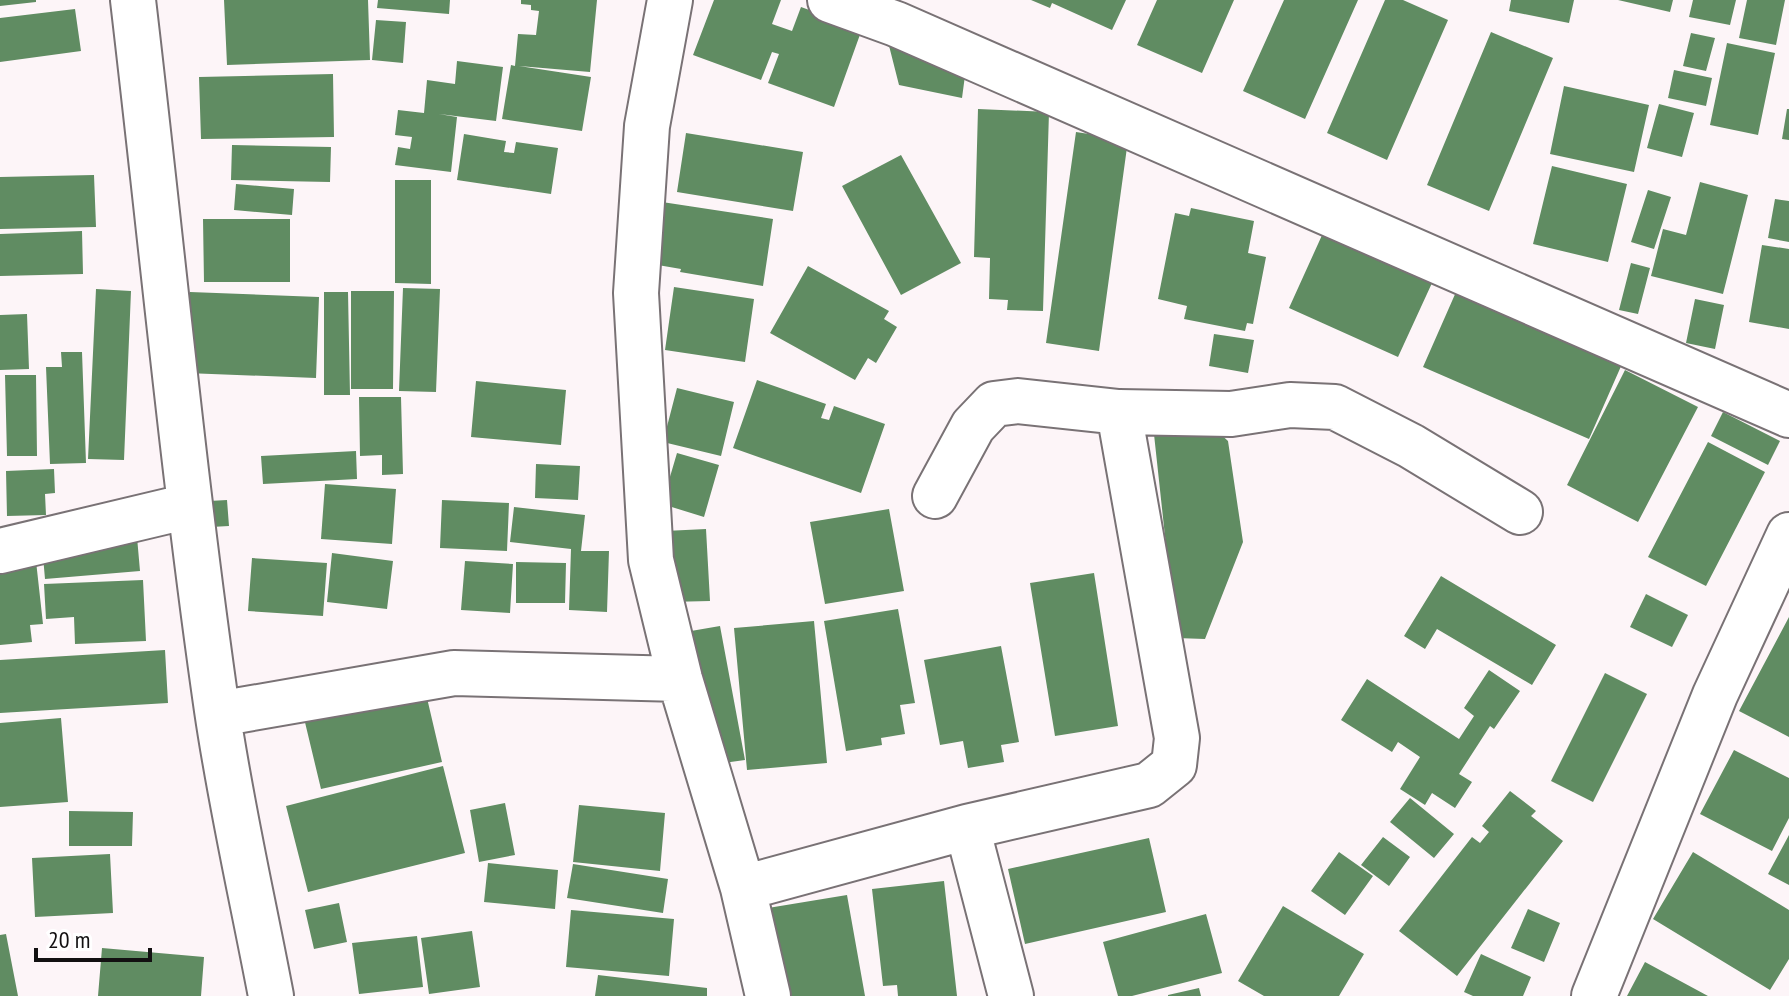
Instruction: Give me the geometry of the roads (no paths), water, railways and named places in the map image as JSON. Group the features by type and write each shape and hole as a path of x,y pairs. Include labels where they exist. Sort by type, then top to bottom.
{"street":[{"path":"133,0 189,506 218,714 271,996"},
{"path":"670,0 647,126 636,293 651,560 680,679 743,888 768,996"},
{"path":"830,0 911,30 1789,415"},
{"path":"935,496 973,426 994,404 1018,401 1119,412 1231,414 1290,405 1335,407 1411,446 1520,512"},
{"path":"743,888 967,827 1149,785 1174,765 1177,738 1119,412"},
{"path":"0,551 189,506"},
{"path":"1594,996 1715,695 1789,535"},
{"path":"218,714 454,673 680,679"},
{"path":"967,827 1011,996"}]}
